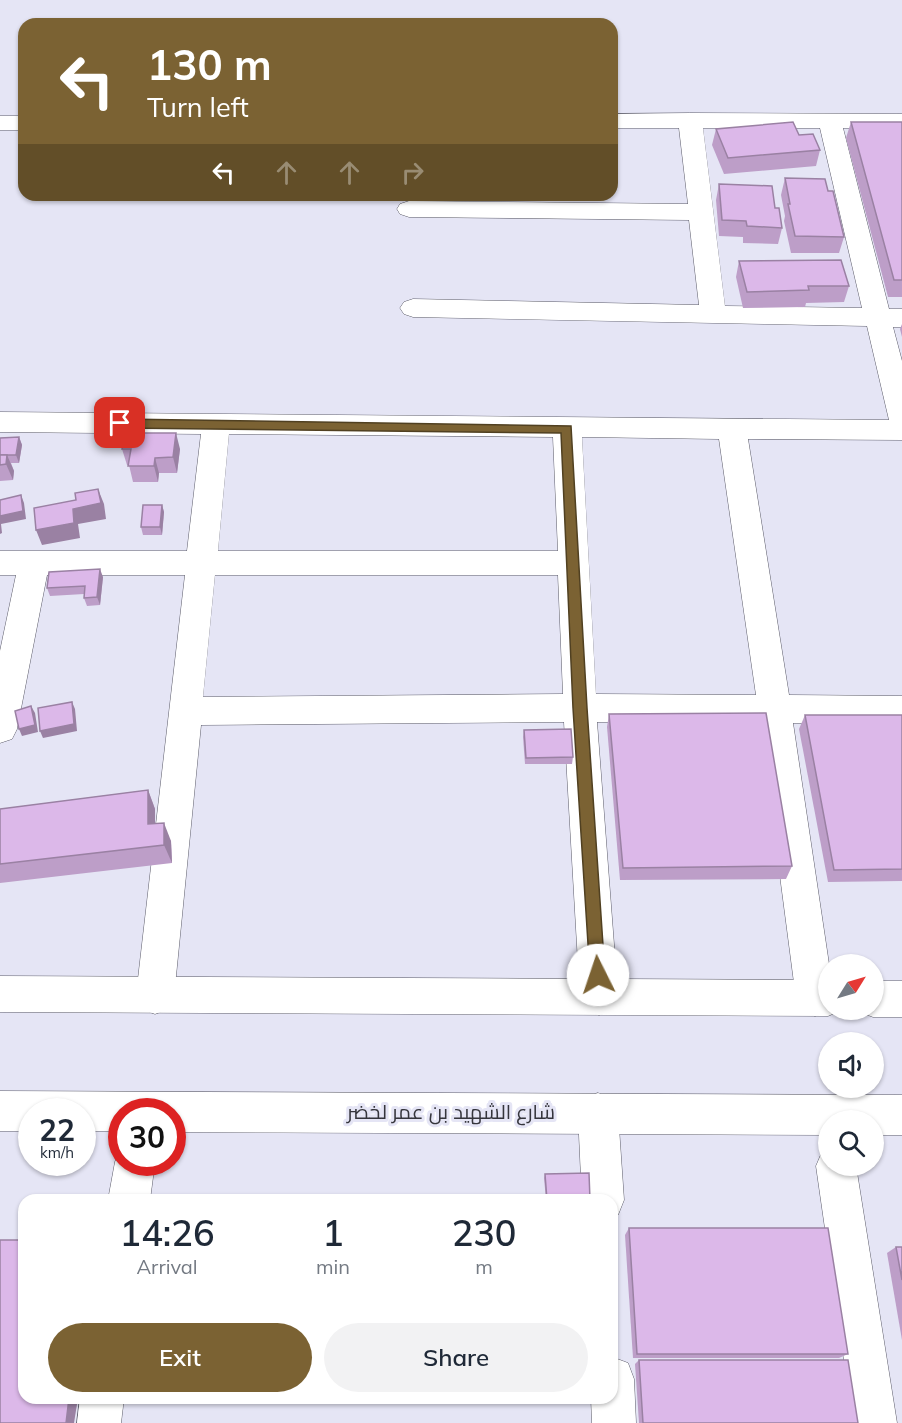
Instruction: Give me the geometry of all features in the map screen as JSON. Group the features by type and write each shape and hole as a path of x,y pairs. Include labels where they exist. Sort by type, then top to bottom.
{"street":[{"path":"690,120 712,314"},
{"path":"618,121 902,121"},
{"path":"830,122 890,317 902,417"},
{"path":"0,123 18,123"},
{"path":"409,209 701,212"},
{"path":"413,308 890,317"},
{"path":"0,422 567,429 902,430"},
{"path":"155,996 216,425"},
{"path":"567,429 580,708 599,997"},
{"path":"732,429 818,973"},
{"path":"0,563 574,563"},
{"path":"0,729 34,564"},
{"path":"186,711 580,708 902,710"},
{"path":"0,994 818,998"},
{"path":"884,999 902,999"},
{"name":"شارع الشهيد بن عمر لخضر","path":"0,1111 108,1111"},
{"name":"شارع الشهيد بن عمر لخضر","path":"186,1111 598,1113 818,1118"},
{"path":"598,1113 603,1194"},
{"name":"شارع الشهيد بن عمر لخضر","path":"884,1116 902,1115"},
{"path":"130,1194 133,1176"},
{"path":"838,1176 875,1423"},
{"path":"99,1423 101,1404"},
{"path":"613,1404 614,1423"}],"building":[{"path":"793,122 799,135 813,134 820,150 728,158 716,129"},
{"path":"851,122 902,122 902,280 894,280"},
{"path":"785,178 825,179 828,191 833,191 844,237 795,236"},
{"path":"719,184 772,186 775,208 779,208 782,228 747,226 746,221 722,220"},
{"path":"841,260 849,286 808,286 809,290 747,292 739,261"},
{"path":"125,433 176,433 173,457 155,458 154,466 128,466 131,449 122,449"},
{"path":"19,437 16,455 0,455 0,438"},
{"path":"0,455 7,455 6,464 0,465"},
{"path":"98,489 101,503 73,509 74,523 36,530 34,508 76,500 75,493"},
{"path":"21,495 23,511 0,516 0,500"},
{"path":"143,505 162,505 160,527 141,527"},
{"path":"100,569 97,597 84,598 85,586 47,588 49,572"},
{"path":"72,702 74,724 40,731 38,708"},
{"path":"31,706 35,725 19,729 15,711"},
{"path":"766,713 792,866 623,868 609,714"},
{"path":"805,715 902,715 902,869 834,870"},
{"path":"571,729 573,757 526,758 524,730"},
{"path":"148,790 148,824 164,823 164,845 0,864 0,809"},
{"path":"589,1173 590,1194 547,1194 545,1174"},
{"path":"629,1228 828,1228 848,1354 637,1354"},
{"path":"0,1240 18,1240 18,1404 68,1404 66,1423 0,1423"},
{"path":"896,1247 902,1247 902,1280"},
{"path":"639,1360 848,1360 858,1423 643,1423"}],"route":[{"path":"120,423 567,429 580,708 598,975"}]}
